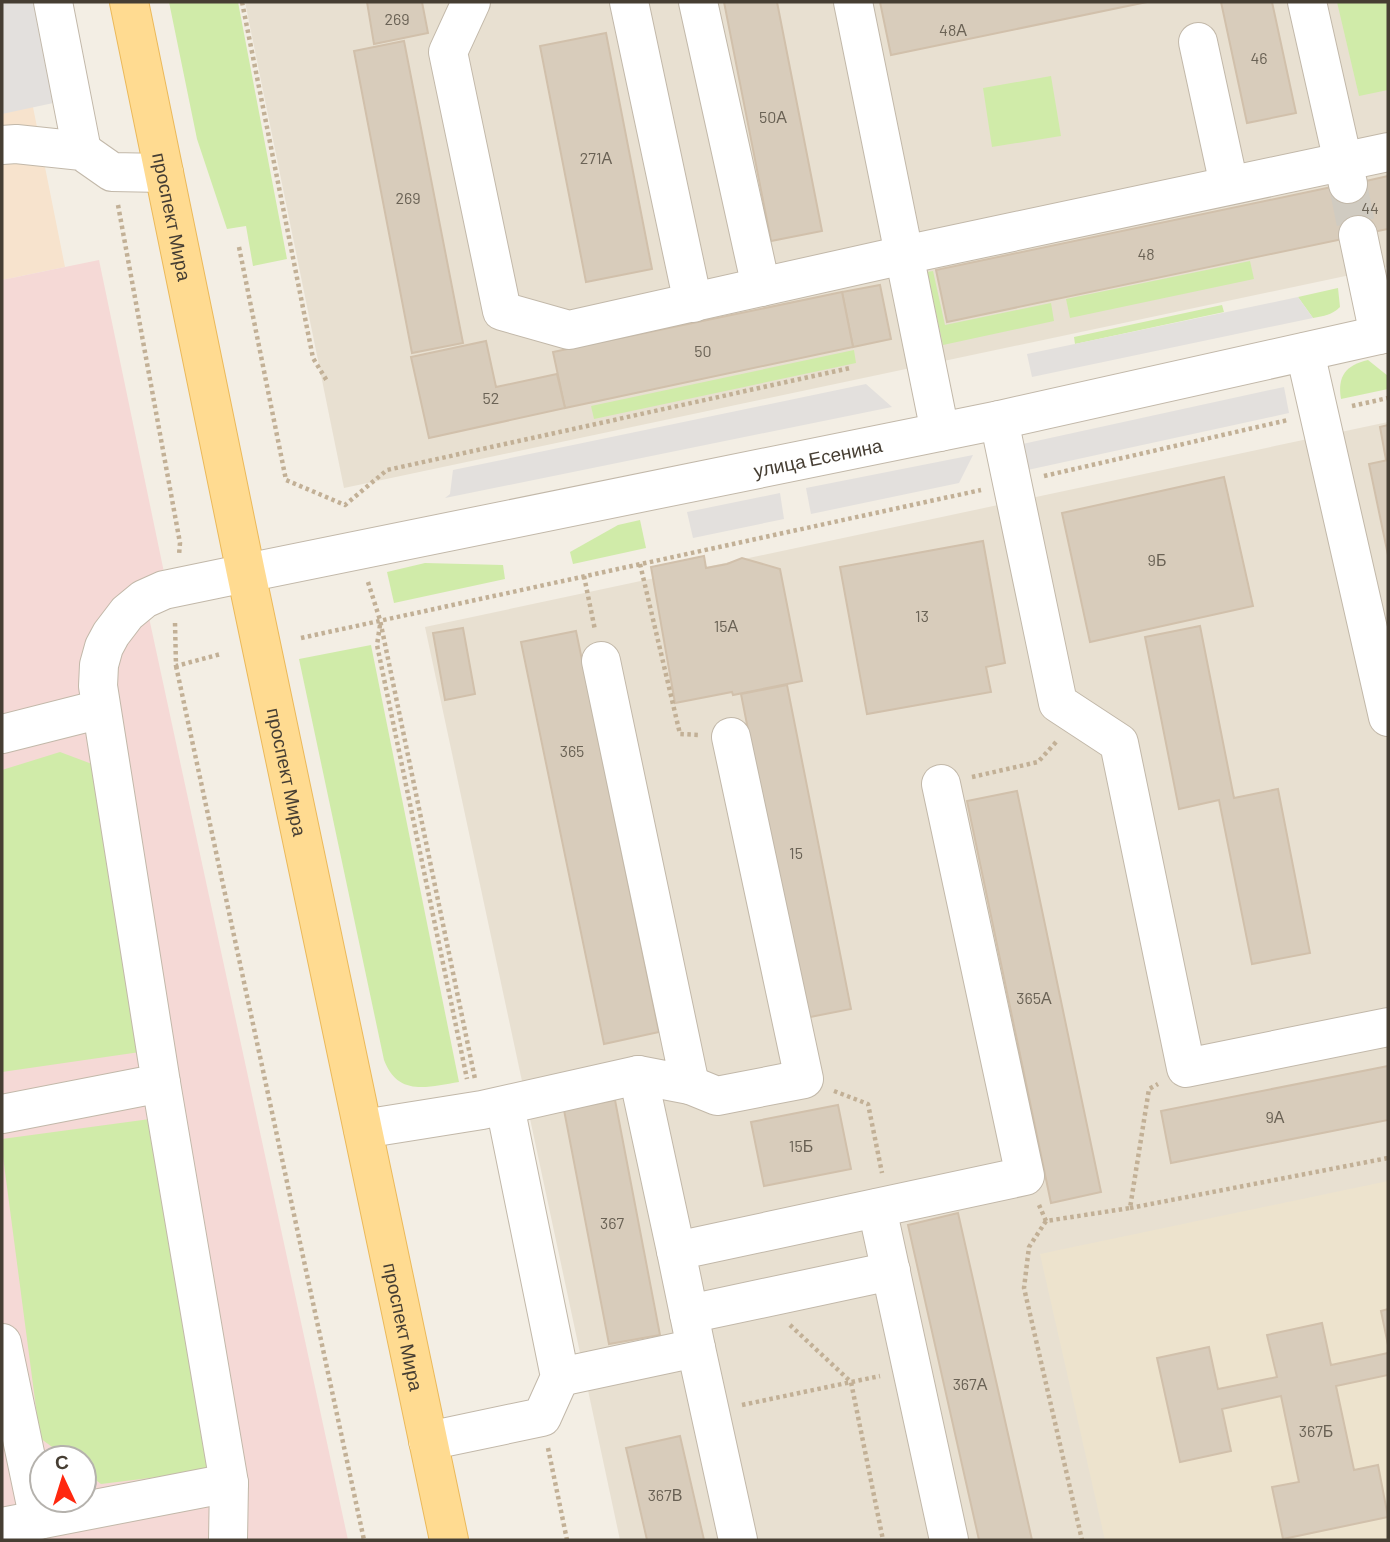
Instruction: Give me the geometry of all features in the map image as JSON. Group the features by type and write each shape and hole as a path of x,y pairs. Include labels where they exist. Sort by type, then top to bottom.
{"main road":[{"name":"проспект Мира","path":"129,2 449,1540"}],"street":[{"path":"53,2 82,150"},
{"path":"471,2 448,52 502,311 569,330 1229,185 1346,173 1388,152"},
{"path":"629,2 693,303"},
{"path":"698,2 761,287"},
{"path":"853,2 940,432"},
{"path":"1307,2 1346,173"},
{"path":"1198,42 1229,185"},
{"path":"2,145 82,150 113,172 164,173"},
{"path":"1358,235 1384,334"},
{"name":"улица Есенина","path":"228,1540 229,1483 161,1083 98,686 99,665 104,648 127,613 144,599 164,590 940,432 1384,334"},
{"path":"1305,352 1388,717"},
{"path":"999,419 1058,703 1119,743 1186,1068 1388,1027"},
{"path":"601,661 690,1085"},
{"path":"2,734 101,709"},
{"path":"363,1129 638,1075 690,1085 717,1096 804,1079 731,737"},
{"path":"676,1251 1025,1176 941,784"},
{"path":"638,1075 738,1540"},
{"path":"2,1114 161,1083"},
{"path":"428,1441 542,1417 560,1377 488,1104"},
{"path":"883,1207 891,1271 949,1540"},
{"path":"560,1377 693,1331 761,1299 891,1271"},
{"path":"2,1342 39,1520"},
{"path":"2,1527 229,1483"}],"path":[{"path":"242,2 313,358 327,381"},
{"path":"113,172 180,543 175,588 176,666 364,1540"},
{"path":"239,247 286,480 345,505 387,470 850,368"},
{"path":"302,638 1388,398"},
{"path":"639,564 680,734 731,737"},
{"path":"365,571 380,620 488,1104"},
{"path":"584,576 601,661"},
{"path":"176,666 221,654"},
{"path":"941,784 1038,762 1078,716"},
{"path":"1130,1208 1149,1089 1186,1068"},
{"path":"804,1079 868,1104 883,1207"},
{"path":"1082,1540 1024,1288 1029,1247 1046,1221 1130,1208 1388,1158"},
{"path":"1025,1176 1046,1221"},
{"path":"761,1299 850,1382 883,1540"},
{"path":"710,1412 912,1369"},
{"path":"542,1417 567,1540"}],"shaded area":[{"path":"2,2 12,2 65,267 2,280"},
{"path":"2,2 36,2 58,102 2,114"},
{"path":"245,2 1388,2 1388,267 344,488"},
{"path":"99,260 171,606 148,613 348,1540 2,1540 2,280"},
{"path":"1298,297 1313,318 1032,377 1027,354"},
{"path":"866,384 892,407 445,498 450,494 453,470"},
{"path":"1284,387 1289,413 1023,471 1018,445"},
{"path":"1388,422 1388,1540 620,1540 425,627"},
{"path":"973,455 959,483 811,514 806,488"},
{"path":"780,493 784,519 693,538 687,512"},
{"path":"1388,1181 1388,1540 1105,1540 1040,1254"}],"green space":[{"path":"169,2 238,2 287,259 253,266 246,226 227,229 197,139"},
{"path":"1337,2 1388,2 1388,90 1359,96"},
{"path":"1051,76 1061,136 992,147 983,88"},
{"path":"1250,261 1254,279 1070,318 1066,299"},
{"path":"933,271 945,325 1051,303 1054,321 943,345 927,272"},
{"path":"1338,288 1340,307 1321,317 1313,318 1298,297"},
{"path":"1222,305 1224,312 1075,344 1074,337"},
{"path":"854,350 856,363 594,419 591,406"},
{"path":"1368,360 1388,376 1388,389 1341,399 1340,384 1345,373 1354,365"},
{"path":"640,520 646,548 573,564 570,552 618,525"},
{"path":"425,563 503,565 505,579 394,603 387,572"},
{"path":"371,645 459,1082 425,1087 406,1085 397,1080 384,1060 299,659"},
{"path":"60,752 92,764 140,1052 2,1072 2,770"},
{"path":"150,1119 212,1453 206,1471 101,1484 98,1482 98,1444 48,1444 40,1438 2,1139"}],"building":[{"path":"367,2 422,2 428,33 374,44"},
{"path":"724,2 777,2 822,231 771,241"},
{"path":"880,2 1147,2 891,55"},
{"path":"1221,2 1272,2 1296,113 1247,123"},
{"path":"606,33 652,269 586,282 540,46"},
{"path":"404,41 463,343 412,353 354,51"},
{"path":"1388,176 1388,229 1358,235 1348,185"},
{"path":"1346,184 1357,236 947,322 936,270"},
{"path":"880,285 891,339 853,347 842,292"},
{"path":"842,292 853,347 565,408 553,352"},
{"path":"486,341 496,387 557,374 565,408 429,438 411,357"},
{"path":"1388,425 1388,459 1386,460 1380,427"},
{"path":"1388,460 1388,555 1369,464"},
{"path":"1224,477 1253,606 1090,642 1062,513"},
{"path":"983,541 1005,663 986,667 991,692 867,714 840,567"},
{"path":"704,556 706,568 742,558 780,569 802,681 675,703 651,567"},
{"path":"1200,626 1234,798 1278,789 1310,953 1252,964 1219,800 1179,809 1145,637"},
{"path":"463,628 475,694 445,700 433,633"},
{"path":"576,631 659,1032 604,1044 521,642"},
{"path":"787,685 851,1009 805,1018 741,694"},
{"path":"1017,791 1101,1192 1051,1203 967,801"},
{"path":"1388,1066 1388,1120 1171,1163 1161,1111"},
{"path":"615,1100 660,1335 609,1344 564,1110"},
{"path":"838,1105 851,1169 764,1186 751,1122"},
{"path":"958,1213 1032,1540 979,1540 908,1225"},
{"path":"1388,1309 1388,1345 1381,1311"},
{"path":"1322,1323 1331,1365 1388,1353 1388,1375 1336,1386 1354,1470 1378,1465 1388,1517 1283,1539 1272,1487 1299,1482 1281,1396 1222,1409 1231,1451 1180,1462 1157,1358 1209,1347 1218,1389 1277,1377 1267,1335"},
{"path":"680,1436 704,1540 647,1540 626,1448"}],"tunnel":[{"path":"1348,185 1358,235"}]}
